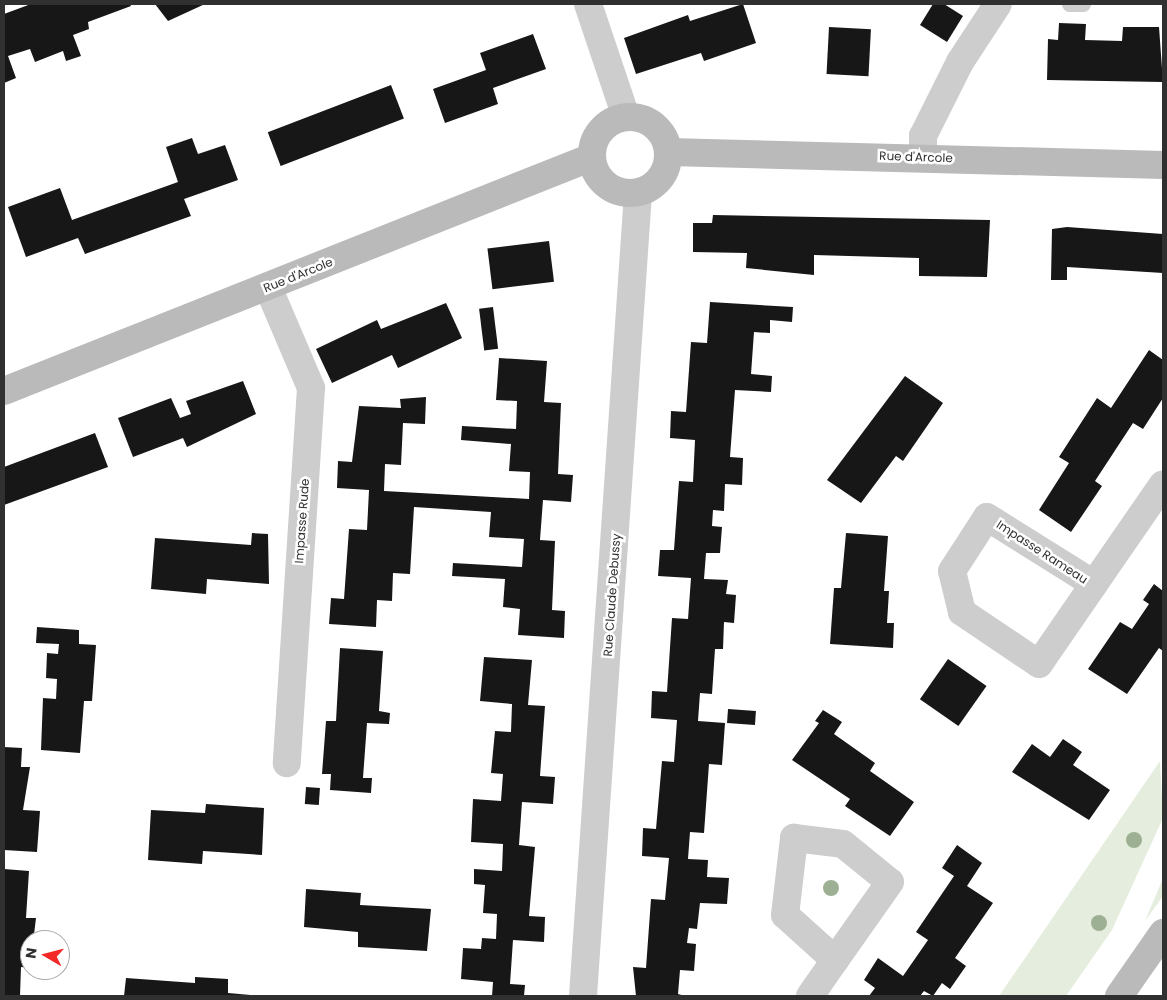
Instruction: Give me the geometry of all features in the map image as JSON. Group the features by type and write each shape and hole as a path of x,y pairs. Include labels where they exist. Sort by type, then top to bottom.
{"main road":[{"path":"626,117 650,122 666,140 669,152 664,174 649,190 638,193 606,186 592,157 601,130 626,117"},
{"name":"Rue d'Arcole","path":"669,152 1163,165"},
{"name":"Rue d'Arcole","path":"4,391 592,157"},
{"path":"1118,996 1163,933"}],"street":[{"path":"588,4 626,117"},
{"path":"923,158 923,136 960,62 998,4"},
{"name":"Rue Claude Debussy","path":"583,996 638,193"},
{"name":"Impasse Rude","path":"268,287 311,388 287,763"},
{"name":"Impasse Rameau","path":"1094,584 987,516 952,570 962,612 1039,664 1163,484"},
{"path":"810,996 890,882 843,844 794,838 785,915 835,960"}],"lane":[{"path":"1069,4 1083,4"}],"green space":[{"path":"1160,761 1163,818 1112,930 1066,996 999,996"},
{"path":"1163,878 1163,896 1145,921"}],"building":[{"path":"31,4 130,4 131,6 88,22 89,29 73,35 81,56 66,61 63,51 35,62 30,49 8,56 16,78 4,83 4,14"},
{"path":"155,4 205,4 168,21"},
{"path":"743,4 756,43 704,61 701,53 636,74 624,38 688,15 690,21"},
{"path":"933,4 944,4 963,16 947,42 920,25"},
{"path":"1059,23 1086,24 1085,40 1122,41 1123,27 1159,27 1163,82 1047,80 1048,39 1058,40"},
{"path":"829,27 871,29 868,76 827,74"},
{"path":"533,34 546,69 493,88 498,104 445,123 433,89 486,70 480,53"},
{"path":"391,85 404,119 281,166 268,132"},
{"path":"192,138 198,154 225,145 238,180 184,199 191,216 85,254 78,238 26,257 8,207 60,188 72,220 178,182 166,147"},
{"path":"713,215 990,220 987,277 919,276 919,258 814,255 814,275 746,268 747,253 693,252 693,223 712,223"},
{"path":"1067,227 1163,234 1163,273 1067,267 1067,280 1051,280 1052,229"},
{"path":"549,241 554,282 492,289 487,249"},
{"path":"710,302 793,307 792,322 770,320 770,333 754,332 751,374 772,376 771,392 735,390 730,457 743,458 742,485 725,484 724,511 713,510 712,526 722,527 720,553 706,553 704,579 728,580 726,594 736,595 734,623 724,622 723,649 715,649 712,694 700,693 698,721 725,723 722,765 709,764 704,833 690,832 688,859 708,860 707,877 729,878 727,904 700,903 697,929 689,928 687,943 696,944 694,971 680,970 678,994 685,996 636,996 633,967 646,968 651,899 665,900 669,858 642,856 643,828 656,829 662,761 674,762 677,720 651,718 652,691 667,692 672,618 688,619 691,578 658,576 660,550 674,550 679,481 693,482 695,440 670,438 671,411 686,412 691,342 707,343"},
{"path":"446,303 462,338 398,368 392,355 332,383 316,349 377,320 381,329"},
{"path":"493,307 498,349 484,350 479,309"},
{"path":"1149,350 1163,360 1163,398 1143,429 1133,423 1095,481 1102,486 1071,532 1039,510 1069,463 1059,457 1097,398 1111,408"},
{"path":"499,358 547,361 544,402 561,403 558,474 573,475 571,502 543,500 540,540 555,541 552,610 565,611 564,638 518,635 520,609 503,607 505,579 452,576 453,563 522,567 524,539 489,537 491,512 414,507 410,574 393,573 392,601 377,600 376,627 329,624 331,598 344,599 349,529 367,530 369,490 337,488 338,461 352,462 359,406 401,408 400,399 426,397 425,424 403,423 401,465 385,464 384,491 529,499 530,472 509,471 511,444 461,440 462,426 516,429 517,401 496,400"},
{"path":"905,376 943,403 903,461 896,456 861,503 827,480"},
{"path":"243,381 256,414 187,447 183,438 133,457 118,418 171,398 180,418 191,414 186,401"},
{"path":"95,433 108,467 4,505 4,467"},
{"path":"252,533 268,534 269,584 207,579 206,594 151,589 155,538 251,545"},
{"path":"846,533 888,536 884,591 889,591 887,623 894,623 893,648 830,644 834,588 841,588"},
{"path":"1154,584 1163,591 1163,651 1159,648 1127,694 1088,669 1120,622 1132,629 1149,604 1143,600"},
{"path":"37,627 79,630 79,644 96,645 92,701 84,701 80,753 41,750 43,698 56,699 57,679 46,678 47,653 58,654 59,644 36,643"},
{"path":"340,648 383,651 379,711 390,713 389,724 367,723 363,778 372,778 371,793 330,790 331,774 322,774 326,721 336,721"},
{"path":"484,657 532,660 528,705 545,706 540,776 555,777 553,804 522,802 519,845 535,847 529,916 545,917 544,942 513,940 510,984 525,985 524,996 492,996 493,982 461,979 463,948 481,949 482,938 496,939 497,914 483,913 485,885 474,884 474,869 502,871 503,844 471,842 473,799 501,801 503,774 491,773 495,731 511,732 512,704 480,701"},
{"path":"948,659 987,686 958,726 920,699"},
{"path":"728,709 756,711 755,725 727,723"},
{"path":"823,710 842,722 834,734 875,763 870,771 914,802 890,836 845,806 850,799 792,760 819,723 815,721"},
{"path":"1063,739 1082,752 1073,765 1110,790 1089,820 1012,772 1032,744 1050,757"},
{"path":"4,747 22,748 21,767 30,767 23,810 40,811 37,852 4,850"},
{"path":"306,787 320,788 319,805 305,804"},
{"path":"206,804 264,808 262,855 203,851 202,864 148,860 151,810 205,813"},
{"path":"957,845 982,863 967,886 993,903 955,958 966,966 950,989 942,983 933,996 924,991 920,996 869,996 875,988 864,980 878,958 903,976 928,940 916,932 954,876 942,868"},
{"path":"4,869 29,871 26,918 36,918 35,930 20,930 20,996 4,996"},
{"path":"306,889 361,893 360,905 431,909 427,951 358,947 358,932 304,927"},
{"path":"195,977 228,979 228,993 261,996 124,996 126,978 195,983"}]}
